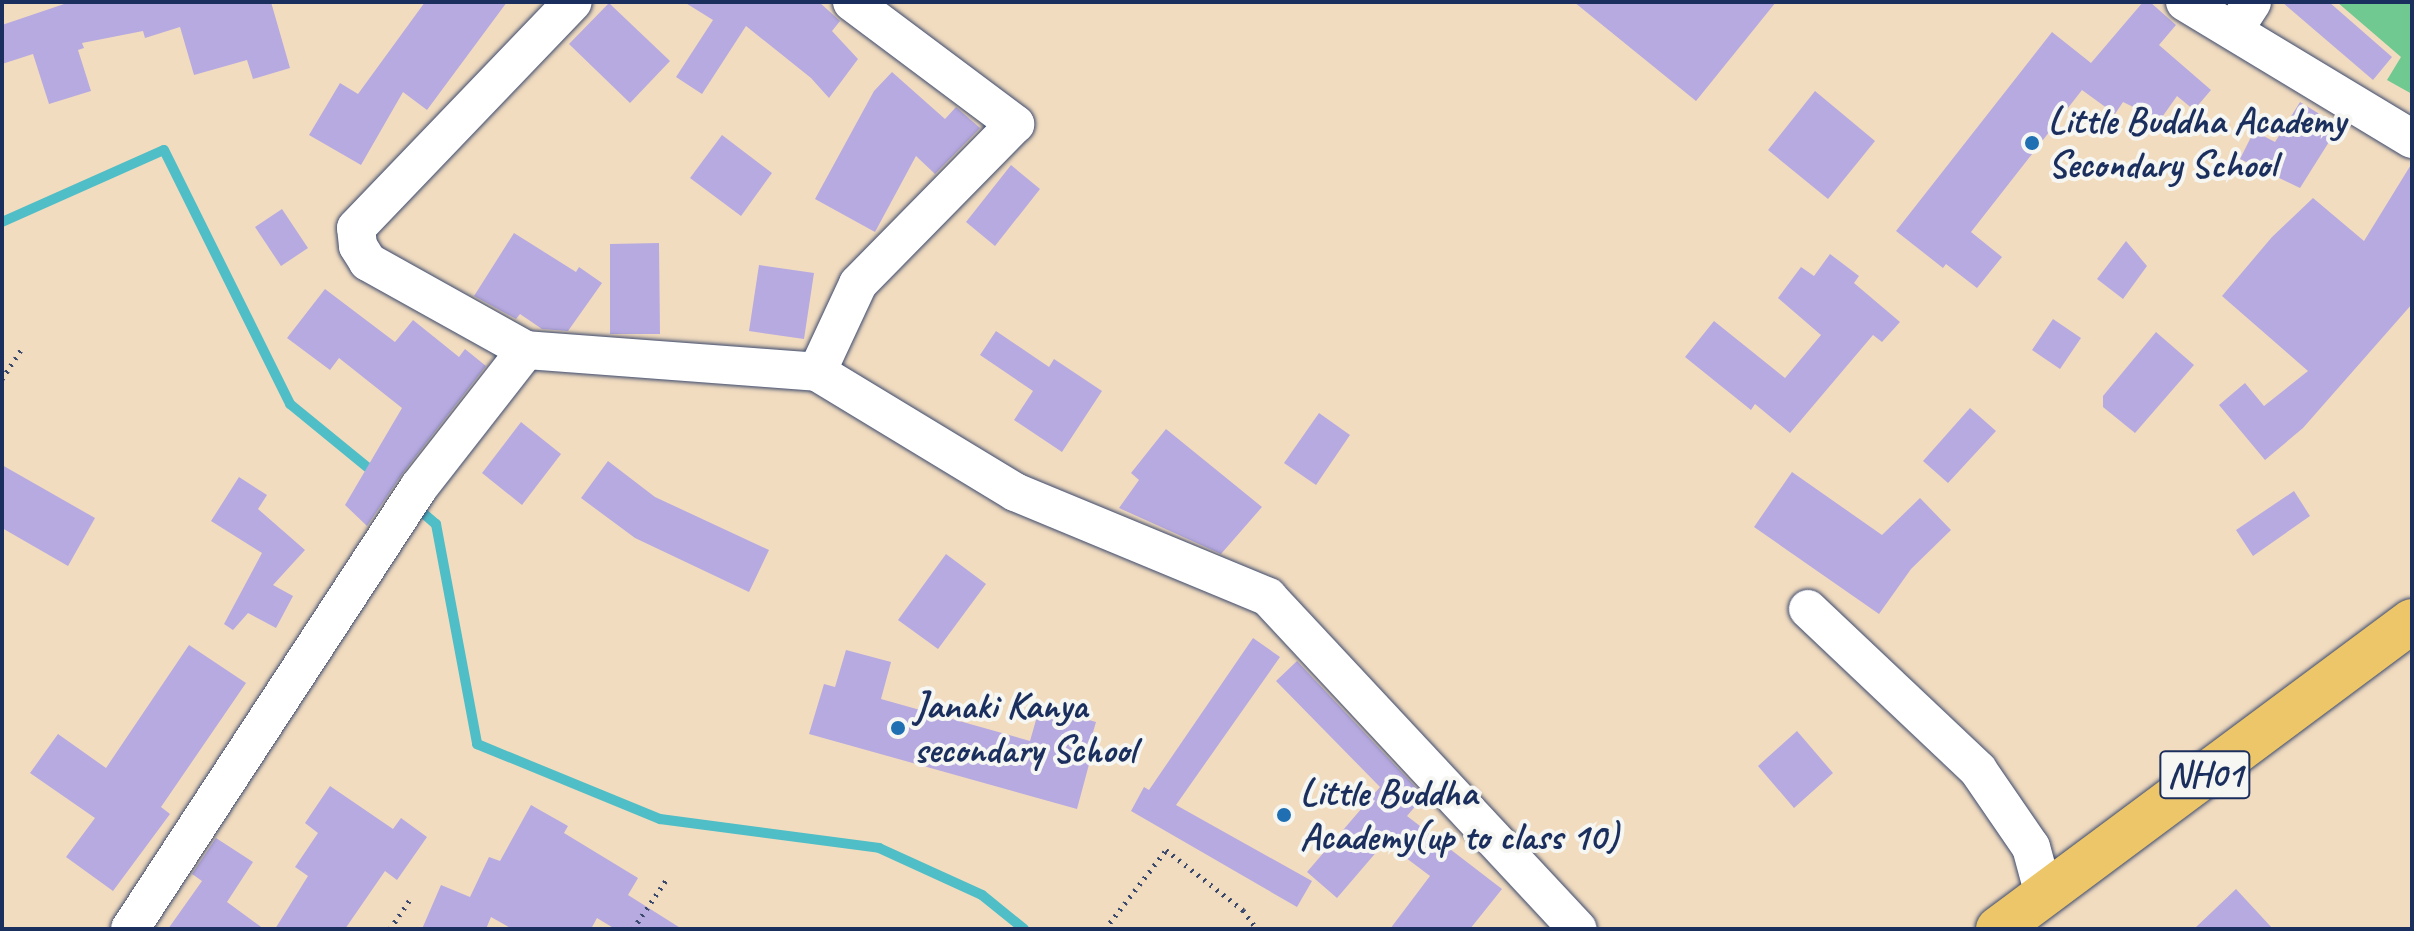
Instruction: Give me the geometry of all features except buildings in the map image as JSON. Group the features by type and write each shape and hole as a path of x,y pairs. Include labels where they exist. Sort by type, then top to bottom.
{"highway":[{"name":"NH01","path":"1998,929 2412,621"}],"street":[{"path":"573,2 356,228 358,246 368,262 526,350 817,372 1015,492 1268,597 1578,929"},
{"path":"817,372 858,284 1015,124 852,2"},
{"path":"2185,2 2243,16 2412,139"},
{"path":"130,929 409,503 526,350"},
{"path":"1808,609 1978,770 2031,847 2044,895"}],"path":[{"path":"2,379 21,350"},
{"path":"1105,929 1166,850 1243,910 1257,929"},
{"path":"633,929 666,880"},
{"path":"390,929 411,898"}],"green space":[{"path":"2337,2 2412,2 2412,94 2387,80 2401,57"}],"waterway":[{"path":"2,222 164,150 290,404 378,476"},
{"path":"415,506 436,524 477,744 660,819 879,848 982,895 1024,929"}],"place":[{"name":"Little Buddha Academy Secondary School","path":"2032,143"},
{"name":"Janaki Kanya secondary School","path":"898,728"},
{"name":"Little Buddha Academy(up to class 10)","path":"1284,815"}]}
